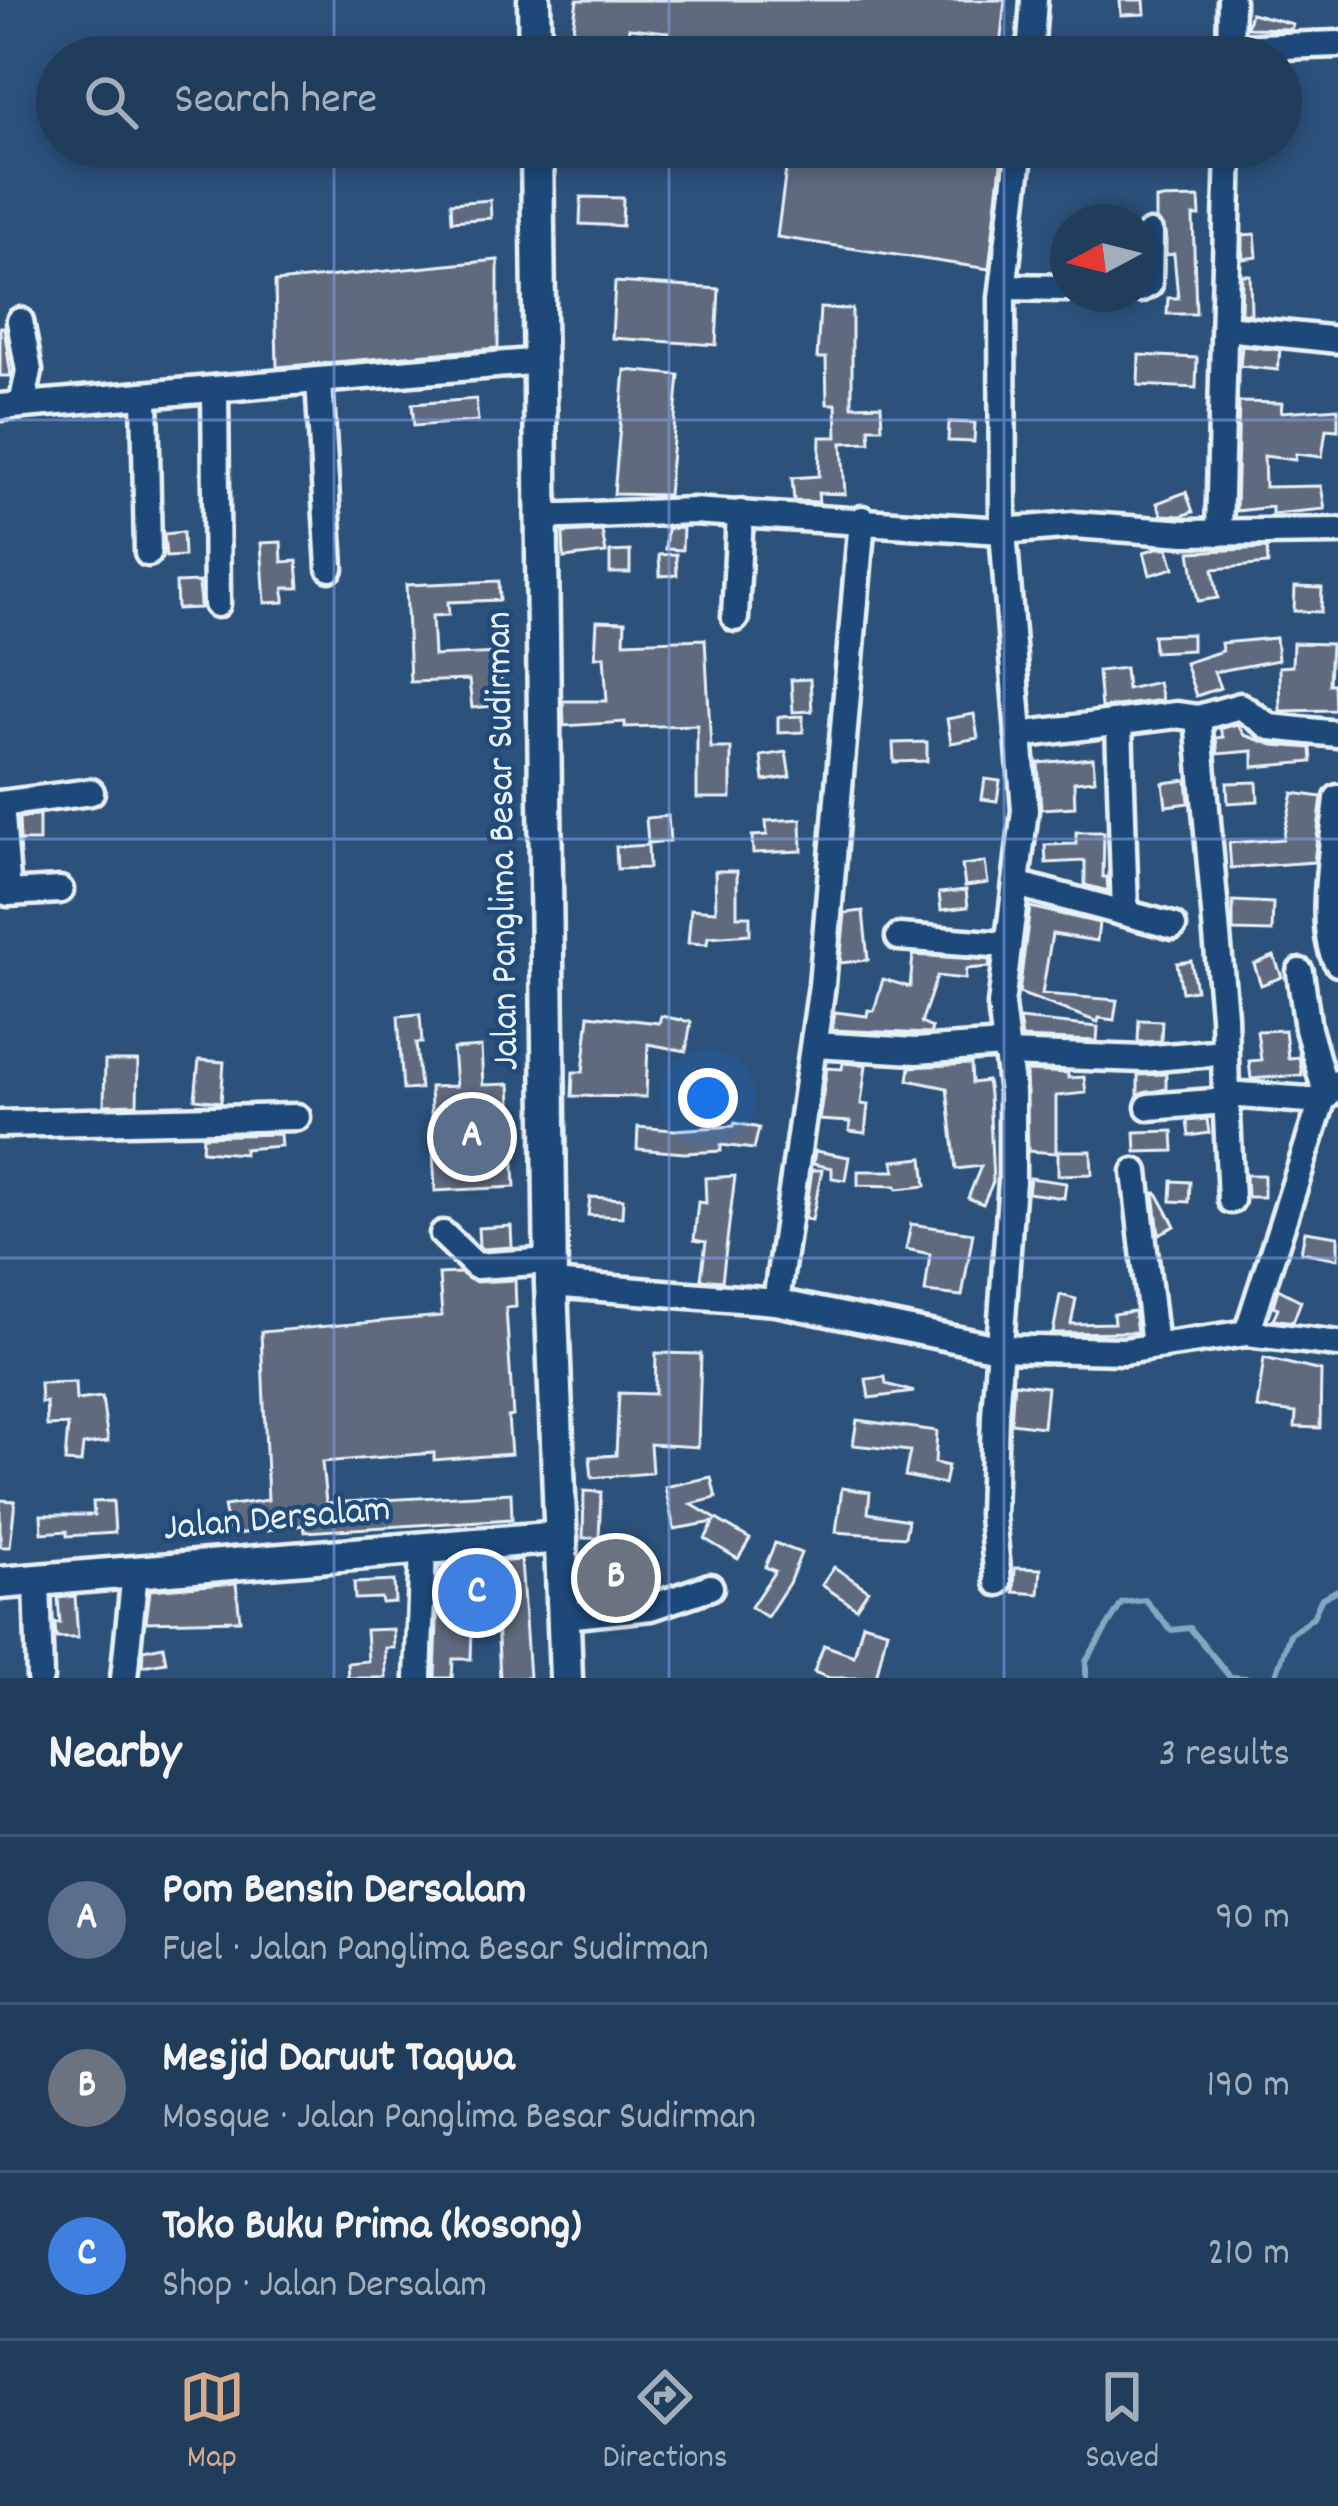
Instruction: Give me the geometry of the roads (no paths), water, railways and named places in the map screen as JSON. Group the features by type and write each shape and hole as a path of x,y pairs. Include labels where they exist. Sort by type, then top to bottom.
{"main road":[{"path":"534,0 535,36"},
{"name":"Jalan Panglima Besar Sudirman","path":"537,168 551,1272 566,1678"},
{"name":"Jalan Dersalam","path":"0,1583 561,1537"}],"street":[{"path":"1031,36 1034,0"},
{"path":"1231,0 1231,36"},
{"path":"1302,47 1338,44"},
{"path":"998,1582 992,1515 997,1348 1012,1181 1012,1093 1001,1005 1024,810 1003,531 1004,287 1018,168"},
{"path":"1219,533 1229,168"},
{"path":"1004,287 1050,288"},
{"path":"11,406 29,370 20,321"},
{"path":"1226,328 1338,340"},
{"path":"11,406 542,361"},
{"path":"319,380 330,568"},
{"path":"215,389 217,604"},
{"path":"146,395 148,553"},
{"path":"539,517 693,511 1003,531 1075,525 1219,533 1338,531"},
{"path":"735,619 740,514"},
{"path":"776,1302 814,1045 862,519"},
{"path":"1018,735 1176,715 1198,718 1243,706 1270,727 1338,734"},
{"path":"1198,718 1231,1200"},
{"path":"1119,724 1125,912"},
{"path":"60,890 8,893 1,804 91,793"},
{"path":"1338,798 1329,926 1330,954 1338,963"},
{"path":"1016,884 1173,926"},
{"path":"899,937 1006,945"},
{"path":"1247,1333 1331,1092 1308,1029 1300,971"},
{"path":"814,1045 916,1051 1005,1049 1143,1059 1224,1052"},
{"path":"1148,1107 1331,1092"},
{"path":"0,1124 297,1118"},
{"path":"1136,1172 1154,1346"},
{"path":"443,1234 476,1266 776,1302 997,1348 1124,1351 1247,1333 1338,1344"},
{"path":"418,1678 423,1548"},
{"path":"124,1678 135,1572"},
{"path":"37,1580 40,1678"},
{"path":"565,1616 651,1607 710,1588"}],"waterway":[{"path":"1275,1678 1290,1634 1313,1617 1322,1598 1338,1590"},
{"path":"1086,1678 1086,1661 1122,1603 1145,1600 1171,1630 1190,1628 1230,1677 1248,1678"}],"place":[{"name":"Pom Bensin Dersalam","path":"472,1137"},
{"name":"Mesjid Daruut Taqwa","path":"616,1578"},
{"name":"Toko Buku Prima (kosong)","path":"477,1593"}]}
